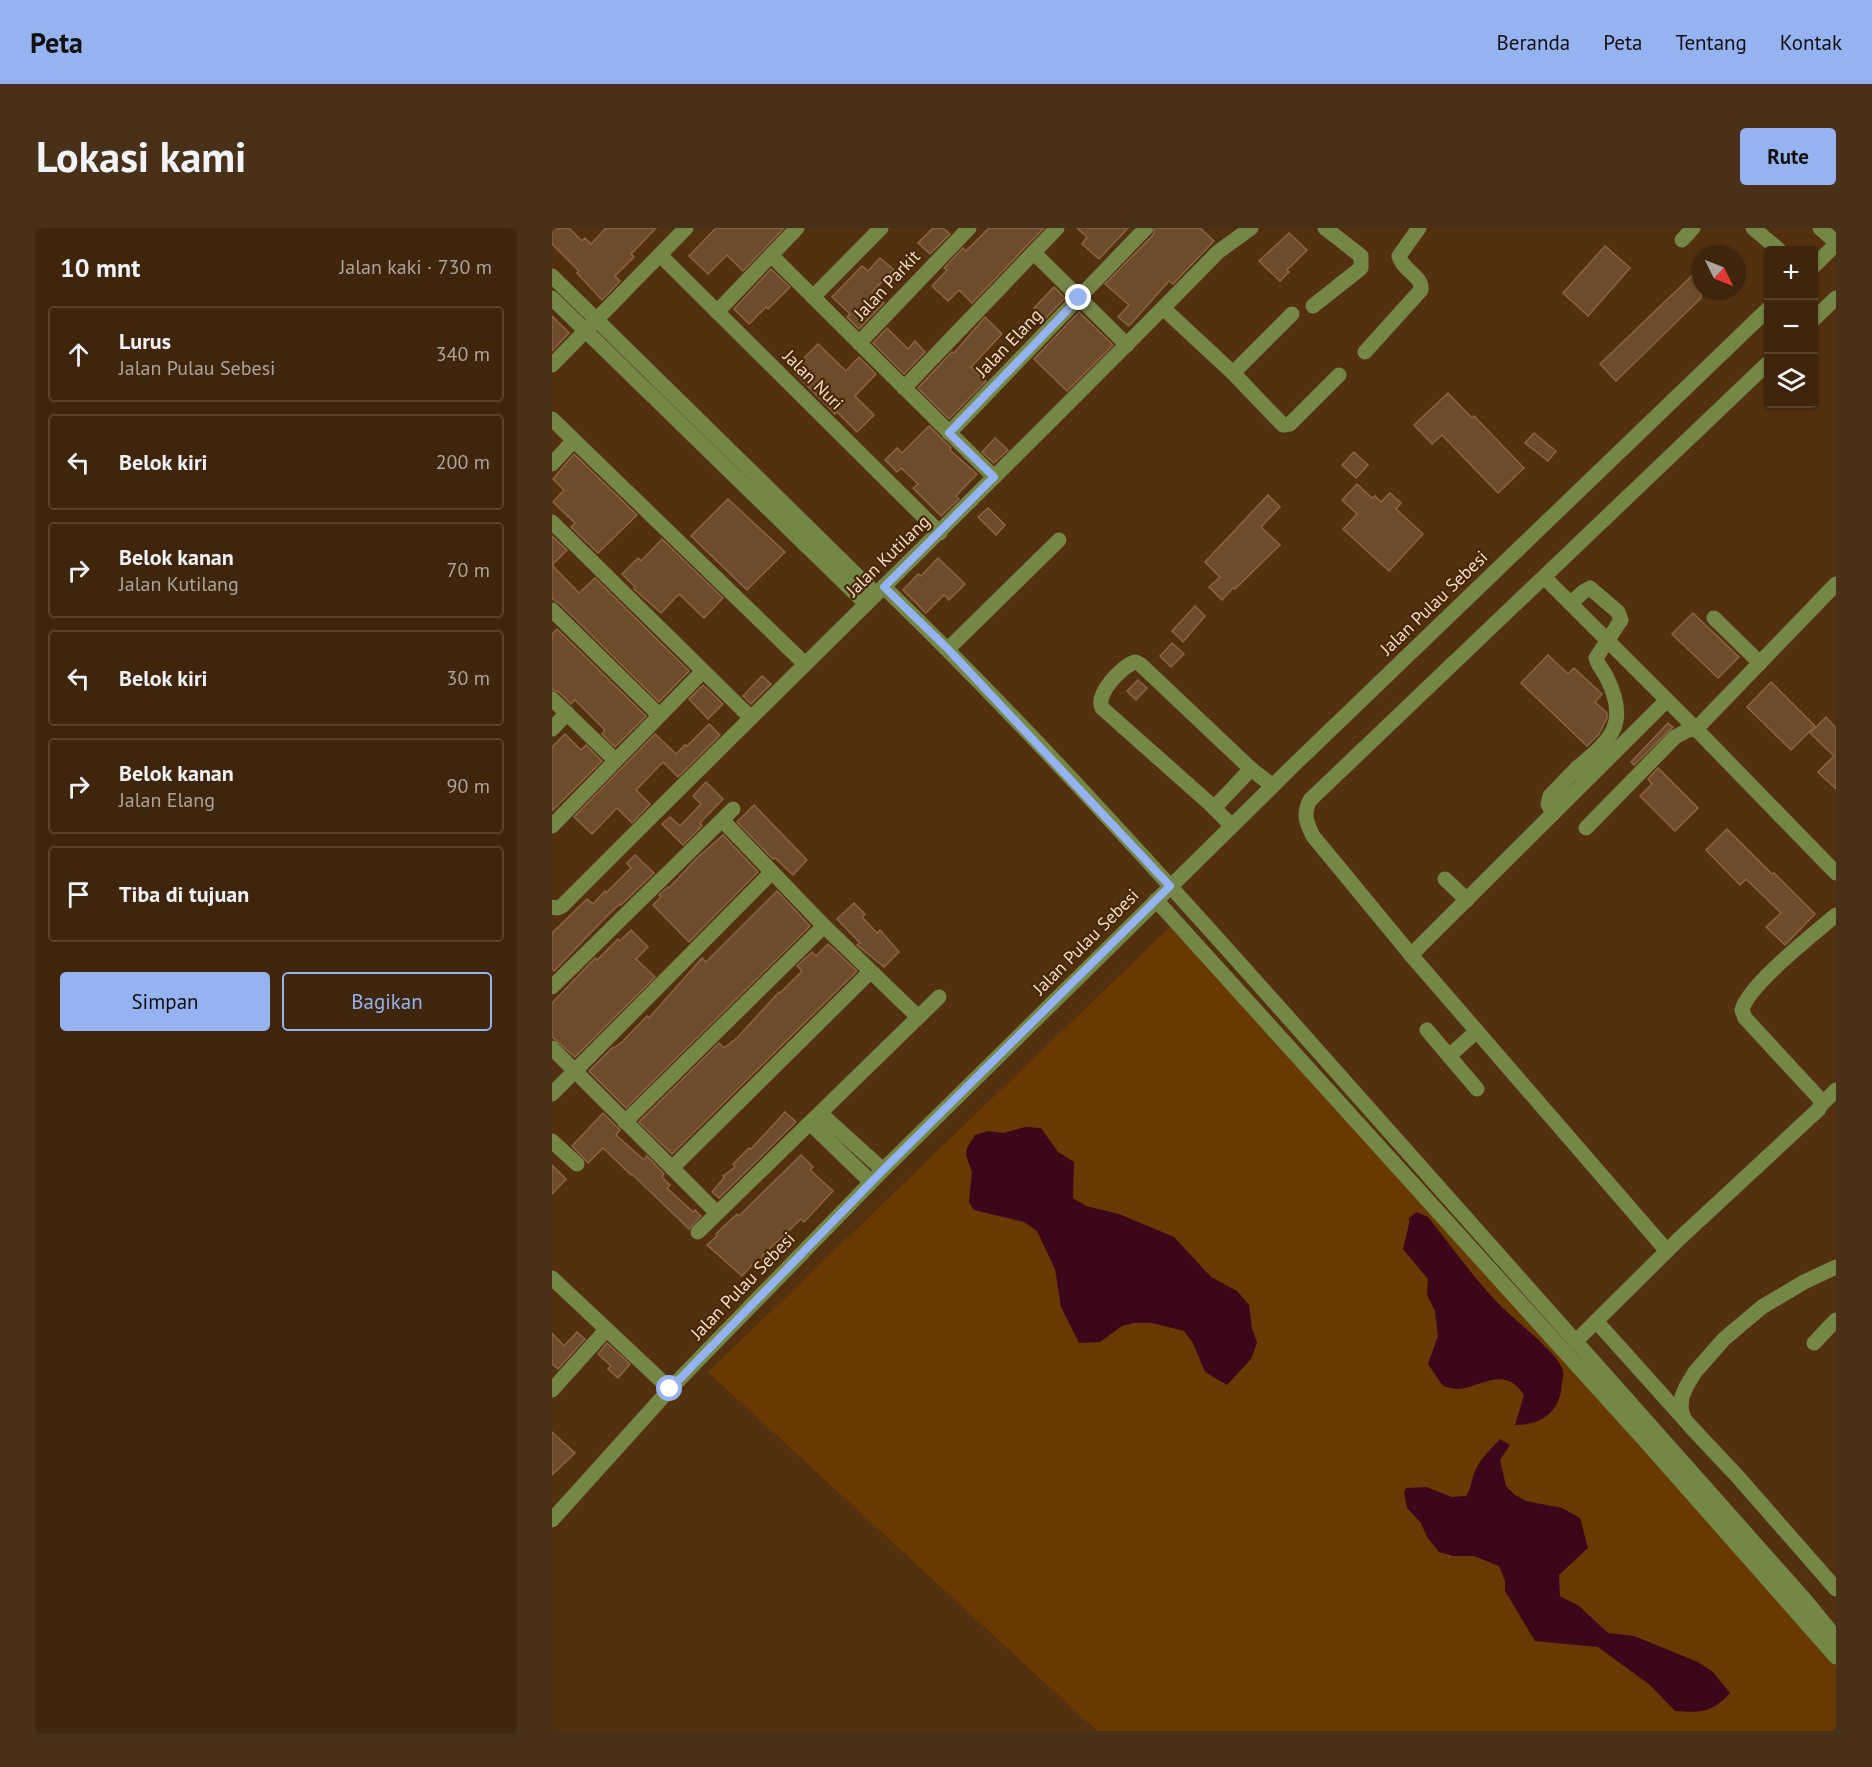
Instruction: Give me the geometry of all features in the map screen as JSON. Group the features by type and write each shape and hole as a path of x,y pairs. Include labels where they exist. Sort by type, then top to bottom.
{"street":[{"path":"552,365 686,228"},
{"path":"717,312 797,228"},
{"path":"813,297 881,228"},
{"name":"Jalan Parkit","path":"859,343 969,228"},
{"path":"904,388 1057,228"},
{"name":"Jalan Elang","path":"949,433 1146,228"},
{"name":"Jalan Kutilang","path":"552,907 562,906 750,717 940,533 1218,252 1231,234 1251,228"},
{"path":"1313,306 1361,268 1362,263 1360,256 1325,228"},
{"path":"1365,352 1422,290 1420,282 1401,262 1399,256 1419,228"},
{"path":"1682,240 1693,228"},
{"path":"1753,228 1774,246"},
{"path":"1818,262 1836,243 1820,228"},
{"path":"1034,253 1127,345"},
{"name":"Jalan Nuri","path":"660,255 940,533"},
{"path":"771,255 994,477"},
{"path":"552,276 799,529"},
{"path":"552,298 799,529 875,595 948,649 1170,886 1413,1157 1806,1601 1836,1638"},
{"path":"1818,315 1836,298"},
{"path":"1163,308 1233,373 1283,426 1290,424 1339,375"},
{"name":"Jalan Pulau Sebesi","path":"552,1520 670,1389 883,1170 1170,886 1764,313"},
{"path":"1233,373 1292,314"},
{"path":"1667,1251 1411,956 1313,836 1306,823 1305,810 1310,800 1764,367"},
{"path":"552,419 805,664"},
{"path":"552,464 574,440"},
{"path":"552,522 750,717"},
{"path":"948,649 1059,540"},
{"path":"1545,578 1836,873"},
{"path":"1586,828 1675,737 1688,730 1696,729 1836,584"},
{"path":"1553,814 1548,804 1550,796 1576,768 1607,741 1617,722 1613,694 1596,658 1620,625 1618,612 1590,588 1571,603"},
{"path":"552,610 659,715"},
{"path":"1714,618 1760,663"},
{"path":"1232,826 1102,708 1099,703 1101,696 1121,671 1135,662 1140,664 1251,769 1273,786"},
{"path":"552,826 704,671"},
{"path":"552,699 615,760"},
{"path":"1411,956 1667,700"},
{"path":"552,729 567,713"},
{"path":"1576,768 1588,780"},
{"path":"1214,808 1251,769"},
{"path":"552,986 728,815 772,872 870,972 917,1016"},
{"path":"552,1094 772,872"},
{"path":"1445,879 1467,900"},
{"path":"1156,900 1657,1453 1836,1658"},
{"path":"1821,1105 1819,1098 1745,1018 1742,1010 1745,1001 1757,985 1836,915"},
{"path":"626,1122 824,926"},
{"path":"672,1168 870,972"},
{"path":"698,1232 939,996"},
{"path":"1427,1030 1477,1089"},
{"path":"1449,1056 1477,1031"},
{"path":"552,1048 717,1214"},
{"path":"1575,1342 1667,1251 1815,1113 1836,1090"},
{"path":"815,1118 883,1170"},
{"path":"815,1118 871,1182"},
{"path":"552,1141 577,1164"},
{"path":"1684,1419 1681,1408 1686,1387 1695,1372 1724,1339 1762,1307 1822,1272 1836,1267"},
{"path":"552,1278 670,1389"},
{"path":"1814,1343 1836,1320"},
{"path":"1596,1321 1836,1589"},
{"path":"553,1386 606,1330"}],"shaded area":[{"path":"1172,925 1836,1655 1836,1731 1097,1731 708,1372"},
{"path":"1025,1127 1041,1128 1058,1152 1074,1162 1073,1198 1086,1206 1119,1214 1174,1237 1211,1277 1237,1291 1249,1305 1252,1328 1257,1343 1251,1359 1227,1385 1205,1372 1193,1343 1184,1331 1152,1323 1133,1323 1122,1326 1100,1342 1079,1343 1061,1307 1055,1269 1037,1231 1024,1222 974,1210 969,1202 972,1172 966,1155 967,1148 975,1135 988,1131 1003,1133"},
{"path":"1417,1212 1428,1217 1495,1300 1542,1343 1558,1361 1563,1371 1561,1392 1554,1408 1542,1419 1515,1425 1524,1395 1509,1381 1501,1379 1458,1389 1452,1388 1443,1386 1428,1364 1438,1336 1435,1311 1427,1295 1428,1279 1403,1249 1409,1218"},
{"path":"1500,1439 1510,1445 1500,1460 1506,1486 1515,1495 1526,1501 1562,1508 1580,1518 1588,1548 1559,1575 1560,1596 1579,1606 1608,1633 1634,1636 1698,1662 1713,1672 1730,1693 1723,1700 1705,1710 1675,1711 1650,1685 1598,1647 1535,1641 1505,1591 1505,1581 1499,1566 1474,1556 1453,1556 1439,1552 1427,1537 1421,1523 1407,1508 1404,1493 1406,1488 1426,1487 1452,1497 1466,1496 1478,1465"}],"building":[{"path":"552,228 569,228 582,241 585,238 591,244 606,228 656,228 631,254 634,257 615,276 620,281 602,300 577,273 579,271 552,244"},
{"path":"716,228 784,228 743,271 727,255 708,274 689,256"},
{"path":"933,228 943,228 950,234 930,254 918,243"},
{"path":"989,228 1044,228 972,303 959,290 948,301 932,286 947,270 944,268 963,248 966,251"},
{"path":"1077,228 1128,228 1099,259 1082,244 1087,237"},
{"path":"1155,228 1200,228 1214,241 1173,284 1169,281 1129,326 1118,317 1129,305 1105,284 1153,235"},
{"path":"1289,233 1307,250 1287,270 1289,272 1280,281 1259,261"},
{"path":"1605,246 1630,268 1588,316 1563,293"},
{"path":"880,258 894,270 872,292 884,303 859,329 847,317 850,314 832,297 862,266 868,271"},
{"path":"771,269 790,287 749,324 734,309"},
{"path":"1692,276 1692,300 1699,300 1616,381 1600,364"},
{"path":"1054,287 1065,298 1045,319 1034,308"},
{"path":"1079,312 1113,345 1067,391 1034,359"},
{"path":"552,316 569,333 552,351"},
{"path":"985,317 1002,334 971,367 986,381 949,419 918,388 952,352 954,353"},
{"path":"887,328 908,349 915,341 925,352 904,374 873,343"},
{"path":"818,344 846,371 859,357 876,374 855,396 874,415 857,432 837,412 835,414 792,370"},
{"path":"1448,393 1472,418 1474,416 1524,468 1498,493 1442,435 1432,444 1414,425"},
{"path":"929,426 951,448 950,450 977,474 956,496 959,499 941,516 913,488 918,484 901,468 897,472 885,460 897,448 902,453"},
{"path":"1534,433 1556,451 1548,461 1525,443"},
{"path":"995,438 1008,450 994,463 982,452"},
{"path":"1354,452 1368,465 1356,478 1342,465"},
{"path":"574,454 637,515 598,553 571,527 575,523 553,502 564,490 553,479"},
{"path":"1357,484 1372,498 1375,496 1381,502 1390,493 1401,503 1396,509 1423,534 1389,571 1343,529 1357,514 1342,500"},
{"path":"1268,495 1280,507 1261,527 1280,545 1222,600 1209,587 1220,577 1205,562"},
{"path":"728,499 785,552 747,590 691,536"},
{"path":"988,508 1005,525 996,535 978,517"},
{"path":"552,536 567,550 552,565"},
{"path":"662,539 723,598 704,618 679,594 661,613 634,589 635,587 622,574 638,558 641,561"},
{"path":"938,558 965,584 949,600 944,595 926,613 903,590 918,574 921,576"},
{"path":"552,565 579,593 595,578 689,671 659,702 559,603 552,599"},
{"path":"1195,606 1205,616 1183,642 1172,631"},
{"path":"1693,613 1739,657 1718,678 1672,634"},
{"path":"557,629 646,716 615,747 602,734 605,730 575,700 571,704 559,692 552,690 552,634"},
{"path":"1172,643 1184,654 1171,667 1160,656"},
{"path":"1548,655 1568,674 1574,668 1602,694 1595,702 1607,713 1607,718 1599,734 1587,746 1521,683"},
{"path":"762,676 771,684 751,704 743,696"},
{"path":"1138,680 1147,688 1136,700 1127,691"},
{"path":"1771,682 1815,726 1791,750 1747,707"},
{"path":"703,685 723,704 708,719 689,699"},
{"path":"1826,717 1836,728 1836,789 1818,772 1834,756 1810,733"},
{"path":"1668,723 1673,727 1634,765 1631,762"},
{"path":"709,724 720,735 678,777 663,762 636,790 650,804 632,823 617,808 592,834 574,817 655,734 676,754"},
{"path":"565,734 581,750 586,745 602,761 552,811 552,747"},
{"path":"1658,768 1698,808 1675,831 1640,796 1652,784 1648,779"},
{"path":"706,782 723,799 700,823 702,826 683,845 662,824 670,817 680,826 701,804 693,796"},
{"path":"754,805 807,860 793,875 775,858 773,859 737,822"},
{"path":"1727,829 1815,914 1785,945 1766,927 1781,913 1746,879 1740,885 1706,850"},
{"path":"723,835 758,872 689,942 653,905 661,897 659,895"},
{"path":"635,855 654,873 607,916 554,971 552,969 552,933 587,899 593,904 605,891 606,893 631,868 627,863"},
{"path":"777,891 810,926 626,1108 589,1071 647,1016 649,1018 702,958 706,962"},
{"path":"854,903 865,914 862,917 877,933 880,930 899,952 884,967 857,945 860,943 837,919"},
{"path":"631,930 648,947 636,959 655,977 575,1057 552,1037 552,1003 595,958 597,960 618,939 620,941"},
{"path":"828,944 857,971 672,1154 639,1122 719,1043 724,1048 737,1038 779,992 802,971 797,966 812,952 816,956"},
{"path":"785,1112 796,1122 719,1198 712,1192 724,1178 723,1176 735,1167 733,1164 749,1148 751,1149"},
{"path":"603,1113 620,1130 616,1135 644,1160 647,1156 664,1174 662,1177 670,1185 667,1188 693,1212 695,1210 701,1216 689,1229 603,1148 588,1163 572,1146"},
{"path":"801,1155 813,1167 810,1170 833,1191 804,1222 801,1219 762,1256 764,1258 755,1268 752,1265 742,1276 707,1245"},
{"path":"552,1165 566,1179 552,1194"},
{"path":"577,1332 585,1339 558,1369 552,1364 552,1333 564,1346"},
{"path":"607,1343 630,1364 618,1378 608,1369 611,1366 598,1354"},
{"path":"552,1432 575,1453 552,1475"}],"route":[{"path":"670,1389 883,1170 1170,886 948,649 884,587 994,477 949,433 1079,298"}]}
